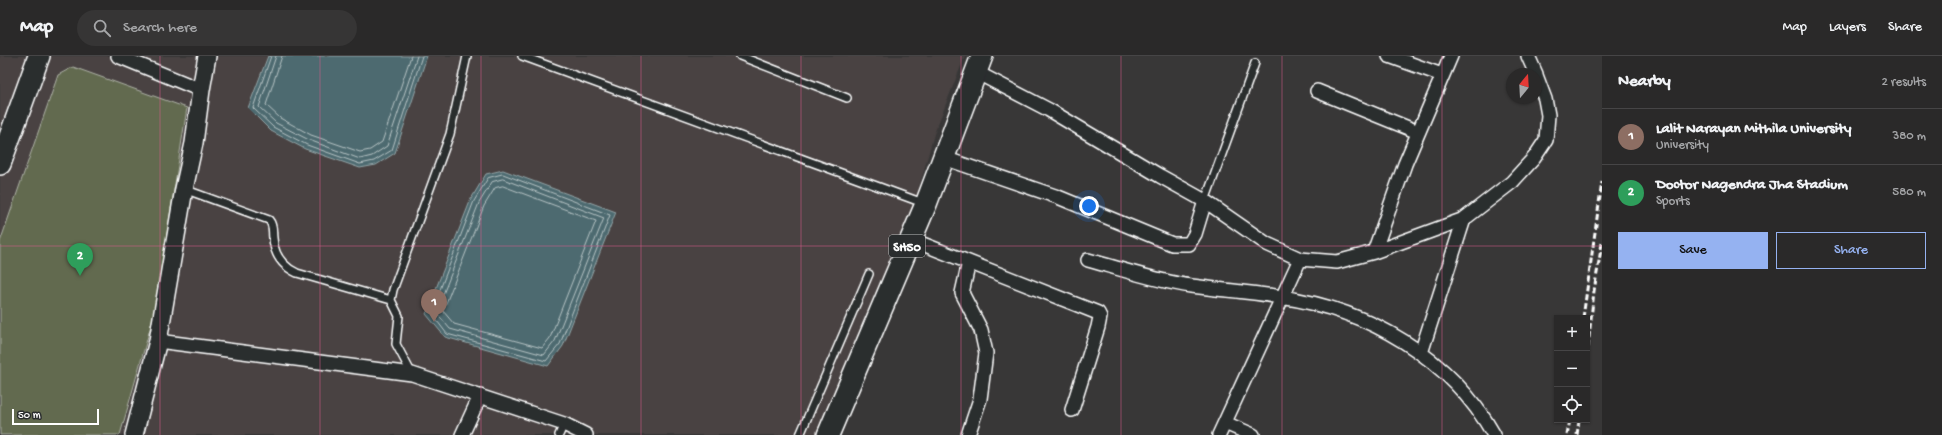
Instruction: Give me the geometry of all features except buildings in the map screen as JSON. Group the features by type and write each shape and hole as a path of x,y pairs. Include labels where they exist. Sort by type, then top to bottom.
{"main road":[{"path":"0,164 39,56"},
{"name":"SH50","path":"828,435 926,204 979,64"}],"street":[{"path":"118,56 200,90"},
{"path":"134,435 158,341 184,189 194,143 200,90 207,56"},
{"path":"1389,56 1442,75"},
{"path":"1374,252 1418,132 1451,56"},
{"path":"1528,56 1533,68"},
{"path":"979,64 1049,110 1205,201 1267,244 1300,259 1337,262 1374,252 1464,219 1512,182 1542,149 1548,129 1548,114 1542,91"},
{"path":"1317,91 1418,132"},
{"path":"944,158 1058,197 1172,244 1189,244 1195,234 1205,201"},
{"path":"1421,353 1464,219"},
{"path":"910,239 1098,313 1100,317 1098,327 1072,410"},
{"path":"1253,435 1222,429 1300,259"},
{"path":"1088,260 1190,286 1282,297 1339,310 1384,328 1421,353 1444,372 1481,412 1494,435"},
{"path":"968,435 980,399 986,353 982,330 962,293 969,262"},
{"path":"158,341 412,374 480,396 562,430 586,435"},
{"path":"462,435 480,396"}],"lane":[{"path":"412,374 396,344 399,316 392,300 393,290 450,134 467,56"},
{"path":"522,56 645,103 926,204"},
{"path":"740,56 847,98"},
{"path":"1205,201 1255,63"},
{"path":"184,189 269,220 273,224 275,251 287,268 297,273 392,300"},
{"path":"800,435 869,274"}],"shaded area":[{"path":"0,56 965,56 934,134 913,210 821,435 0,435"}],"green space":[{"path":"73,67 187,108 155,311 120,435 0,435 0,242 58,75"}],"water":[{"path":"268,56 427,56 395,153 376,165 360,168 305,149 271,131 248,108"},
{"path":"503,170 616,212 563,346 548,366 445,337 426,314 471,199 486,174"}],"railway":[{"path":"1583,315 1602,182"},
{"path":"1588,351 1594,291 1602,243"},
{"path":"1567,435 1569,423"},
{"path":"1577,435 1579,423"}],"place":[{"name":"Doctor Nagendra Jha Stadium","path":"80,276"},
{"name":"Lalit Narayan Mithila University","path":"434,322"}]}
